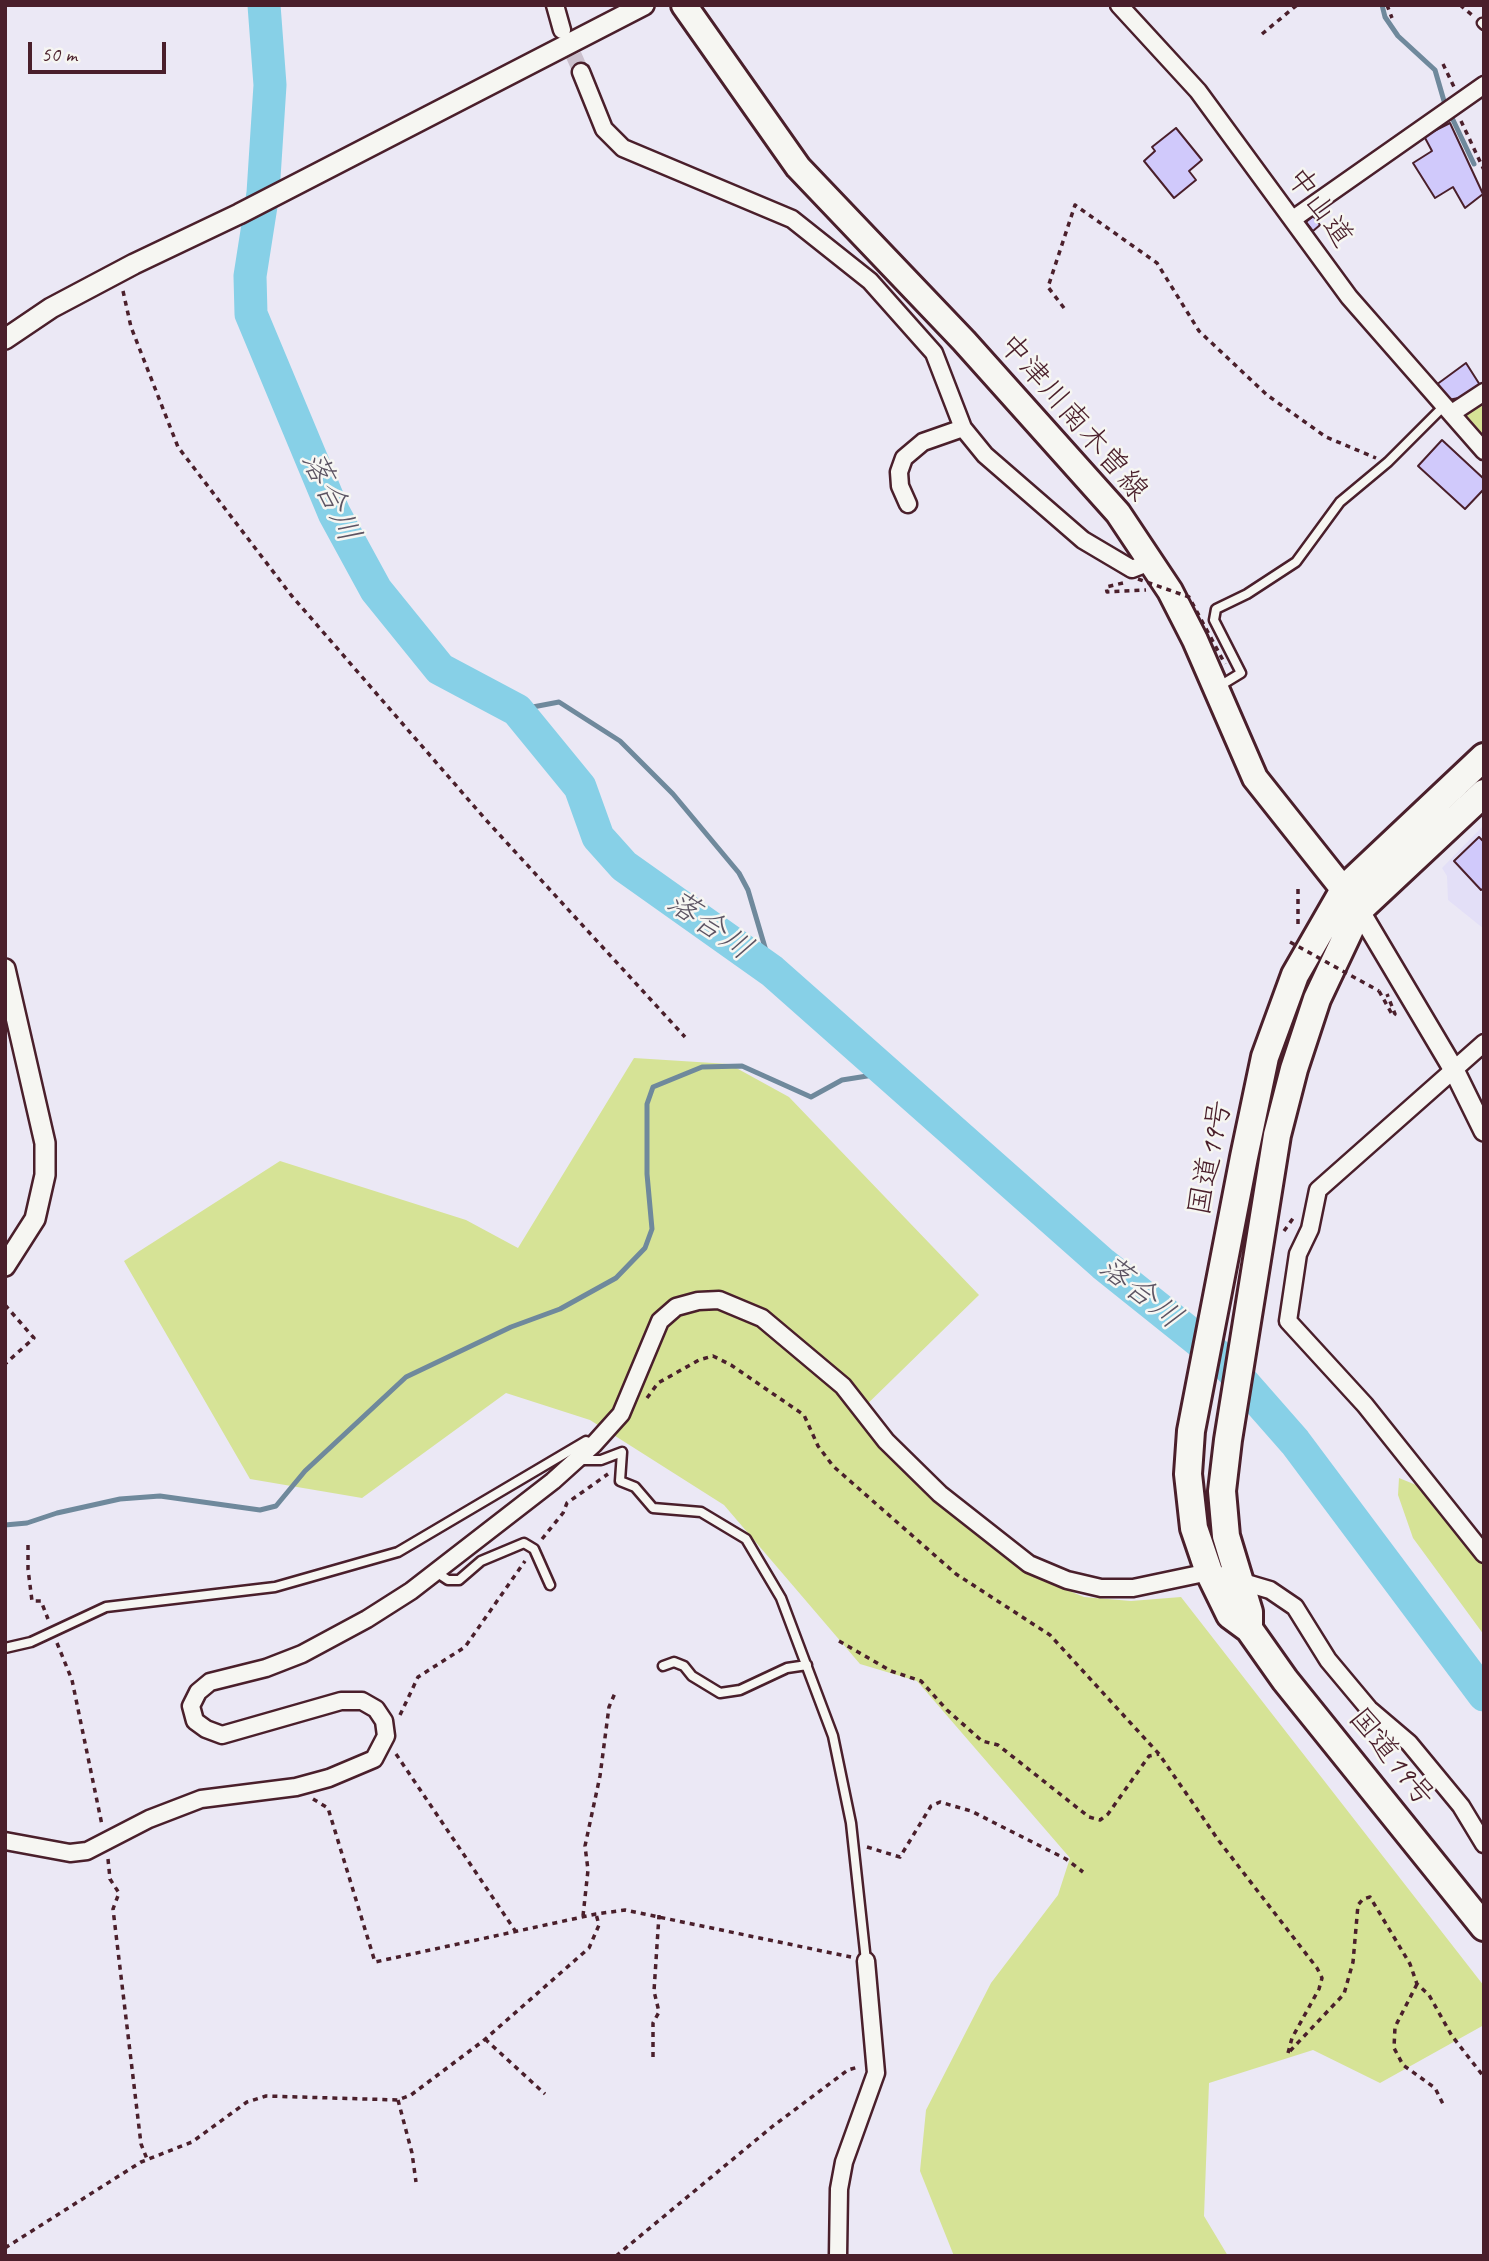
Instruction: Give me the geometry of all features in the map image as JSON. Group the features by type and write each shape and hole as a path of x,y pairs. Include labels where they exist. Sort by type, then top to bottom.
{"highway":[{"name":"国道19号","path":"1484,757 1352,899 1295,975 1265,1058 1191,1431 1189,1501 1209,1572 1230,1615 1250,1629 1285,1680 1484,1927"},
{"name":"国道19号","path":"1250,1629 1249,1612 1241,1581 1226,1536 1222,1491 1277,1135 1294,1069 1352,899 1484,793"}],"main road":[{"name":"中津川南木曽線","path":"684,5 798,167 1118,513 1144,571 1170,591 1221,676 1255,778 1352,899"}],"street":[{"path":"555,5 562,30"},
{"path":"5,338 51,308 127,268 239,214 644,5"},
{"name":"中山道","path":"1119,5 1198,91 1349,297 1484,451"},
{"path":"581,72 604,129 623,148 792,219 870,281 934,353 963,428 985,455 1083,540 1132,569 1144,571"},
{"path":"1293,219 1484,85"},
{"path":"1448,410 1484,392"},
{"path":"908,504 900,486 899,472 904,458 923,442 963,428"},
{"path":"1352,899 1454,1070 1484,1131"},
{"path":"5,969 45,1143 45,1175 35,1219 5,1266"},
{"path":"1484,1043 1318,1190 1310,1229 1298,1254 1288,1321 1365,1405 1484,1554"},
{"path":"5,1841 70,1853 87,1851 149,1819 201,1799 296,1787 329,1778 374,1759 385,1735 376,1709 362,1701 341,1701 222,1735 206,1730 195,1721 191,1706 198,1692 210,1682 266,1668 302,1654 367,1619 436,1572 578,1460 621,1414 660,1321 677,1307 698,1301 719,1300 762,1318 843,1386 886,1441 940,1494 1029,1564 1067,1580 1101,1588 1133,1588 1209,1572 1270,1590 1295,1607 1328,1660 1369,1709 1409,1743 1461,1806 1484,1844"},
{"path":"838,2256 839,2189 844,2162 876,2073 866,1961"}],"lane":[{"path":"1221,676 1241,673 1214,620 1216,609 1247,594 1296,562 1340,502 1448,410"},
{"path":"5,1648 31,1642 106,1606 275,1587 398,1552 586,1441 594,1444"},
{"path":"578,1460 601,1460 622,1452 620,1481 635,1487 653,1508 701,1512 746,1539 781,1598 833,1736 854,1845 866,1961"},
{"path":"436,1572 448,1580 459,1580 481,1561 524,1544 534,1549 550,1585"},
{"path":"663,1665 674,1662 684,1666 692,1676 720,1693 740,1690 787,1668 807,1665"}],"path":[{"path":"1262,34 1297,5"},
{"path":"1387,5 1392,19"},
{"path":"1443,64 1452,106 1484,170"},
{"path":"1065,308 1048,287 1075,205 1157,263 1199,331 1226,360 1266,395 1326,437 1388,463"},
{"path":"127,268 131,327 178,447 291,595 486,820 685,1037"},
{"path":"1155,590 1107,592 1106,586 1144,571 1189,597 1221,676"},
{"path":"1298,885 1299,923 1290,942 1379,991 1393,1016 1395,1014 1386,997"},
{"path":"5,1306 34,1338 5,1364"},
{"path":"621,1414 632,1414 658,1384 699,1360 713,1356 742,1372 804,1415 818,1446 833,1466 956,1574 1050,1635 1159,1754 1219,1842 1322,1978 1292,2038 1288,2053 1347,1987 1353,1962 1358,1905 1363,1899 1370,1898 1377,1904 1410,1964 1417,1984 1429,1995 1452,2036 1484,2077"},
{"path":"516,1932 385,1735 397,1720 418,1677 465,1647 534,1549 564,1513 567,1503 615,1469 622,1452"},
{"path":"29,1545 27,1569 32,1601 41,1601 72,1680 86,1754 98,1794 110,1879 119,1893 113,1909 141,2144 147,2159"},
{"path":"838,1641 891,1671 921,1681 947,1710 982,1741 998,1745 1089,1818 1100,1820 1108,1814 1149,1756 1159,1754"},
{"path":"583,1916 588,1870 584,1846 600,1776 609,1707 615,1693"},
{"path":"296,1787 328,1808 375,1962 596,1913 625,1910 659,1915 866,1961"},
{"path":"854,1845 900,1857 931,1806 940,1802 971,1811 1066,1859 1083,1872"},
{"path":"5,2248 147,2159 192,2142 247,2102 266,2096 398,2100 411,2095 485,2039 589,1948 599,1925 596,1913"},
{"path":"653,2056 653,2023 659,2012 654,1991 659,1915"},
{"path":"1417,1984 1395,2027 1394,2048 1403,2065 1435,2088 1444,2104"},
{"path":"485,2039 545,2094"},
{"path":"617,2256 773,2126 848,2070 873,2061"},
{"path":"398,2100 412,2153 416,2182"}],"shaded area":[{"path":"1484,825 1484,929 1448,900 1447,876 1442,868"}],"green space":[{"path":"1484,401 1484,439 1464,413"},
{"path":"634,1058 729,1064 789,1097 979,1295 855,1416 894,1462 948,1513 1045,1581 1084,1597 1131,1601 1181,1597 1484,1986 1484,2025 1380,2083 1313,2050 1209,2083 1204,2216 1228,2256 954,2256 920,2171 926,2110 991,1983 1058,1895 1070,1858 917,1681 860,1664 724,1505 590,1420 506,1393 362,1498 250,1479 124,1261 280,1161 466,1220 518,1248"},
{"path":"1399,1478 1426,1489 1484,1561 1484,1635 1413,1538 1398,1495"}],"building":[{"path":"1450,123 1483,194 1465,208 1453,187 1435,198 1413,163 1432,151 1424,136"},
{"path":"1176,128 1202,160 1189,171 1196,180 1174,198 1144,161 1155,151 1152,147"},
{"path":"1313,216 1320,225 1313,231 1306,222"},
{"path":"1466,363 1480,385 1464,397 1448,400 1436,385"},
{"path":"1442,440 1484,479 1484,489 1465,509 1418,466"},
{"path":"1479,837 1484,842 1484,888 1481,890 1454,861"}],"waterway":[{"name":"落合川","path":"264,5 270,85 263,193 250,276 251,314 334,513 376,590 440,669 517,710 580,787 598,837 624,866 772,971 1103,1264 1223,1360 1295,1442 1484,1695"},
{"path":"1382,5 1385,17 1398,36 1435,70 1444,101 1474,164"},
{"path":"517,710 559,702 620,741 673,794 739,873 748,890 772,971"},
{"path":"5,1525 27,1523 57,1513 120,1499 160,1496 260,1510 276,1506 305,1471 406,1377 511,1327 560,1309 616,1278 645,1248 652,1229 647,1174 647,1104 653,1087 702,1067 742,1066 811,1097 842,1080 886,1073"}],"tunnel":[{"path":"564,33 581,72"}]}
